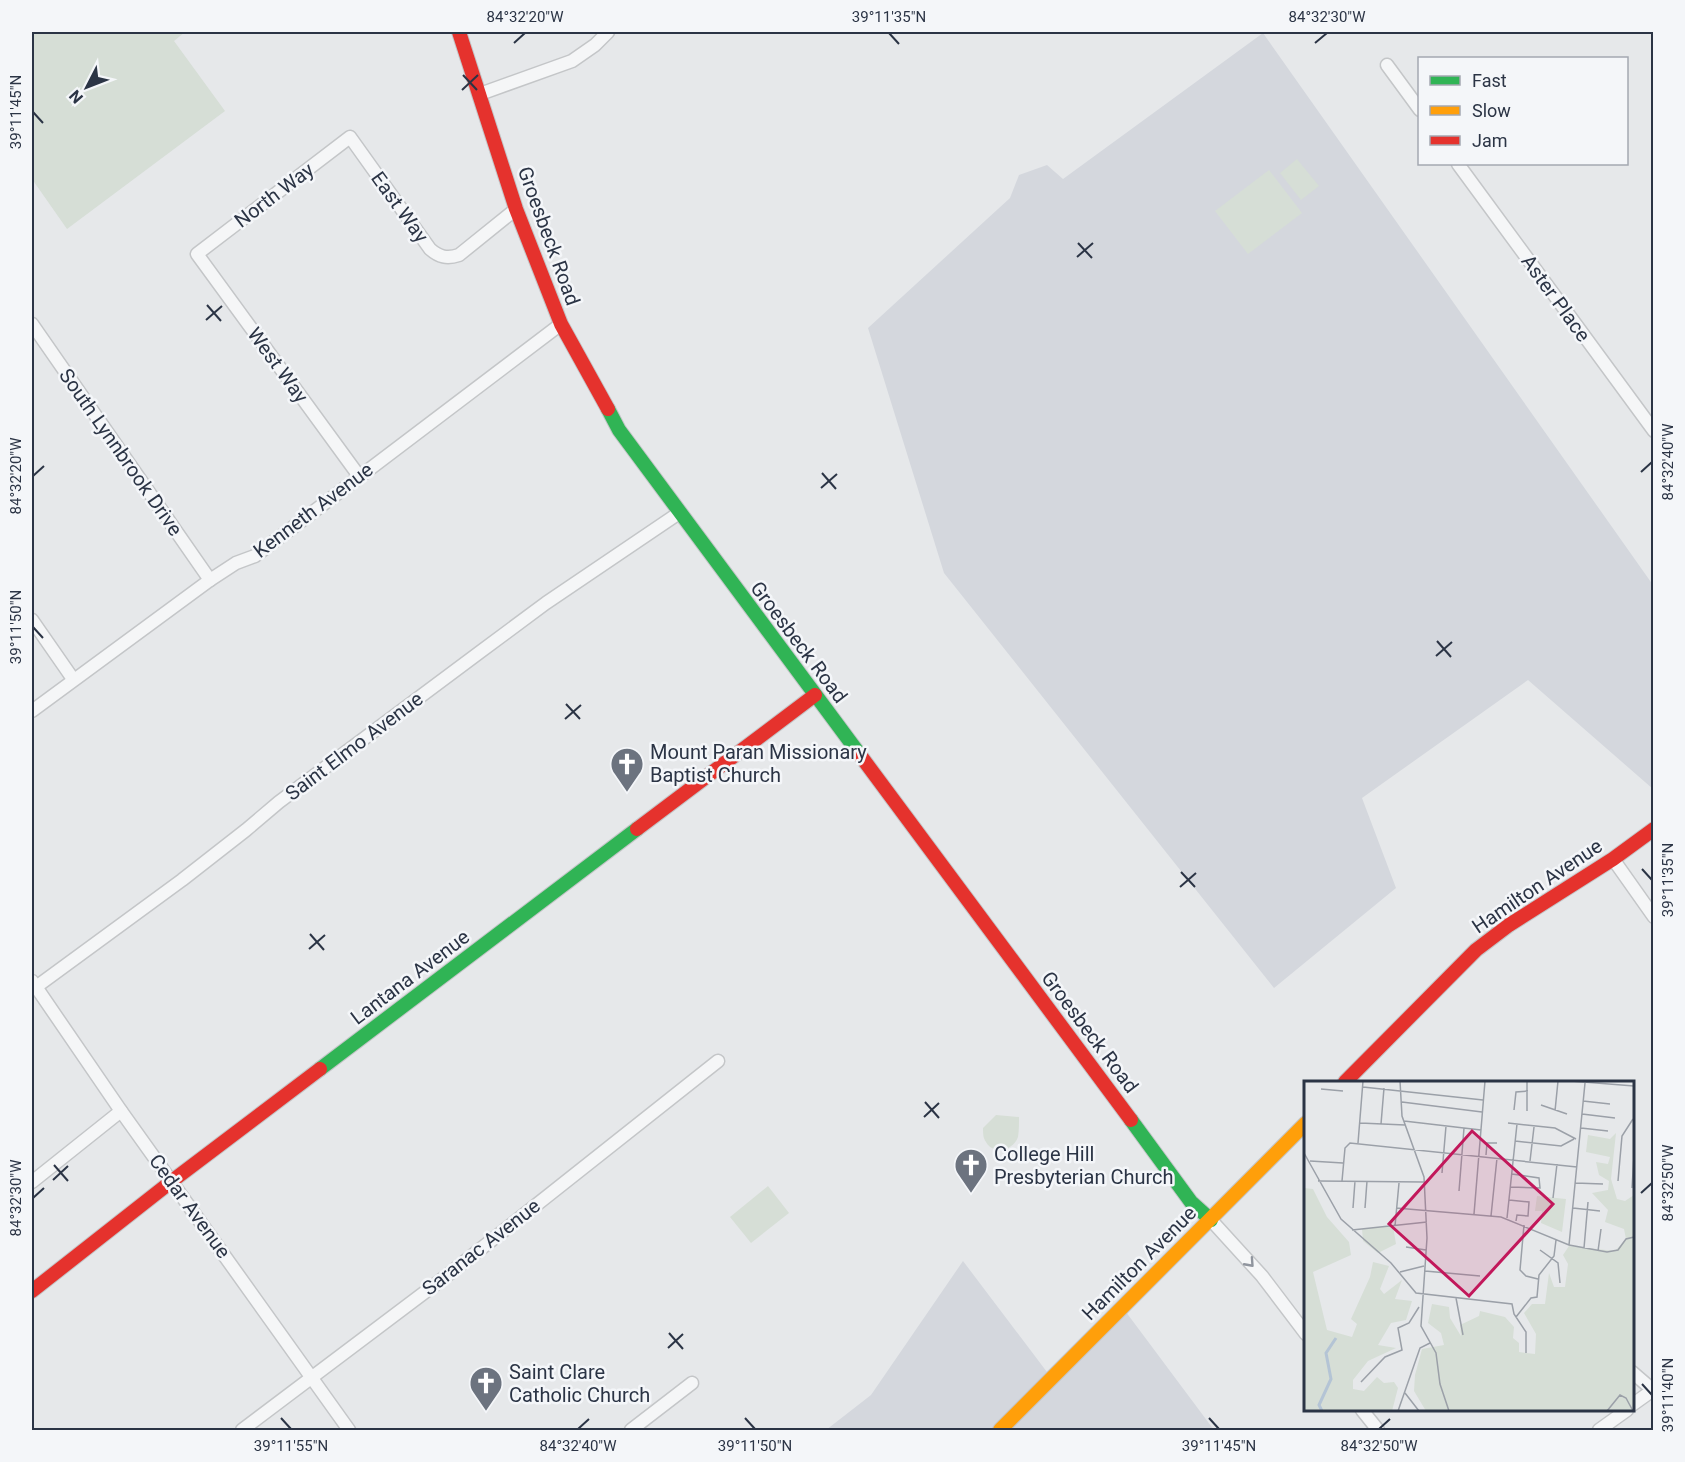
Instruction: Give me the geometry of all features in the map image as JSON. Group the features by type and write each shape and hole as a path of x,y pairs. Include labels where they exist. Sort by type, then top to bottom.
{"street":[{"name":"Groesbeck Road","path":"459,32 516,209 561,324 619,430 1191,1202 1211,1220"},
{"path":"480,94 572,61 595,45 608,32"},
{"path":"1387,65 1418,109"},
{"name":"East Way","path":"350,137 430,249 436,254 451,258 459,255 516,209"},
{"name":"North Way","path":"197,254 350,137"},
{"name":"Aster Place","path":"1459,165 1653,431"},
{"name":"West Way","path":"197,254 359,476"},
{"name":"South Lynnbrook Drive","path":"32,324 210,580"},
{"name":"Kenneth Avenue","path":"32,711 210,580 236,563 255,556 561,324"},
{"name":"Saint Elmo Avenue","path":"34,984 182,880 279,802 546,603 679,513"},
{"path":"32,620 73,679"},
{"name":"Lantana Avenue","path":"32,1291 172,1181 814,695"},
{"name":"Hamilton Avenue","path":"1347,1081 1476,950 1509,925 1613,859 1653,829"},
{"path":"1613,859 1653,917"},
{"name":"Cedar Avenue","path":"34,984 349,1431"},
{"name":"Saranac Avenue","path":"242,1431 449,1274 718,1061"},
{"path":"32,1182 122,1111"},
{"name":"Hamilton Avenue","path":"1000,1431 1304,1124"},
{"path":"1211,1220 1262,1276 1304,1333"},
{"path":"1634,1374 1653,1390 1634,1404"},
{"path":"631,1431 692,1383"},
{"path":"1363,1411 1378,1431"},
{"path":"1599,1431 1626,1411"}],"shaded area":[{"path":"32,32 185,32 174,41 225,111 67,229 32,179"},
{"path":"1263,33 1653,585 1653,789 1528,680 1362,798 1396,888 1274,988 944,573 868,328 1010,198 1019,175 1047,165 1063,179"},
{"path":"1297,159 1319,186 1301,200 1280,173"},
{"path":"1269,170 1302,213 1248,254 1215,211"},
{"path":"996,1115 1019,1117 1018,1137 1012,1146 1003,1150 989,1146 983,1135 983,1128"},
{"path":"768,1186 789,1213 751,1243 730,1217"},
{"path":"963,1261 1053,1380 1123,1308 1214,1430 826,1430 871,1395"}],"traffic: fast":[{"path":"608,409 619,430 860,755"},
{"path":"320,1069 637,829"},
{"path":"1131,1120 1191,1202 1211,1220"}],"traffic: slow":[{"path":"1000,1430 1304,1125"}],"traffic: jam":[{"path":"459,32 516,209 561,324 608,409"},
{"path":"637,829 815,695"},
{"path":"860,755 1131,1120"},
{"path":"1346,1081 1476,950 1509,925 1613,859 1654,829"},
{"path":"32,1291 320,1069"}],"place":[{"name":"Mount Paran Missionary Baptist Church","path":"627,793"},
{"name":"College Hill Presbyterian Church","path":"971,1194"},
{"name":"Saint Clare Catholic Church","path":"486,1412"}]}
